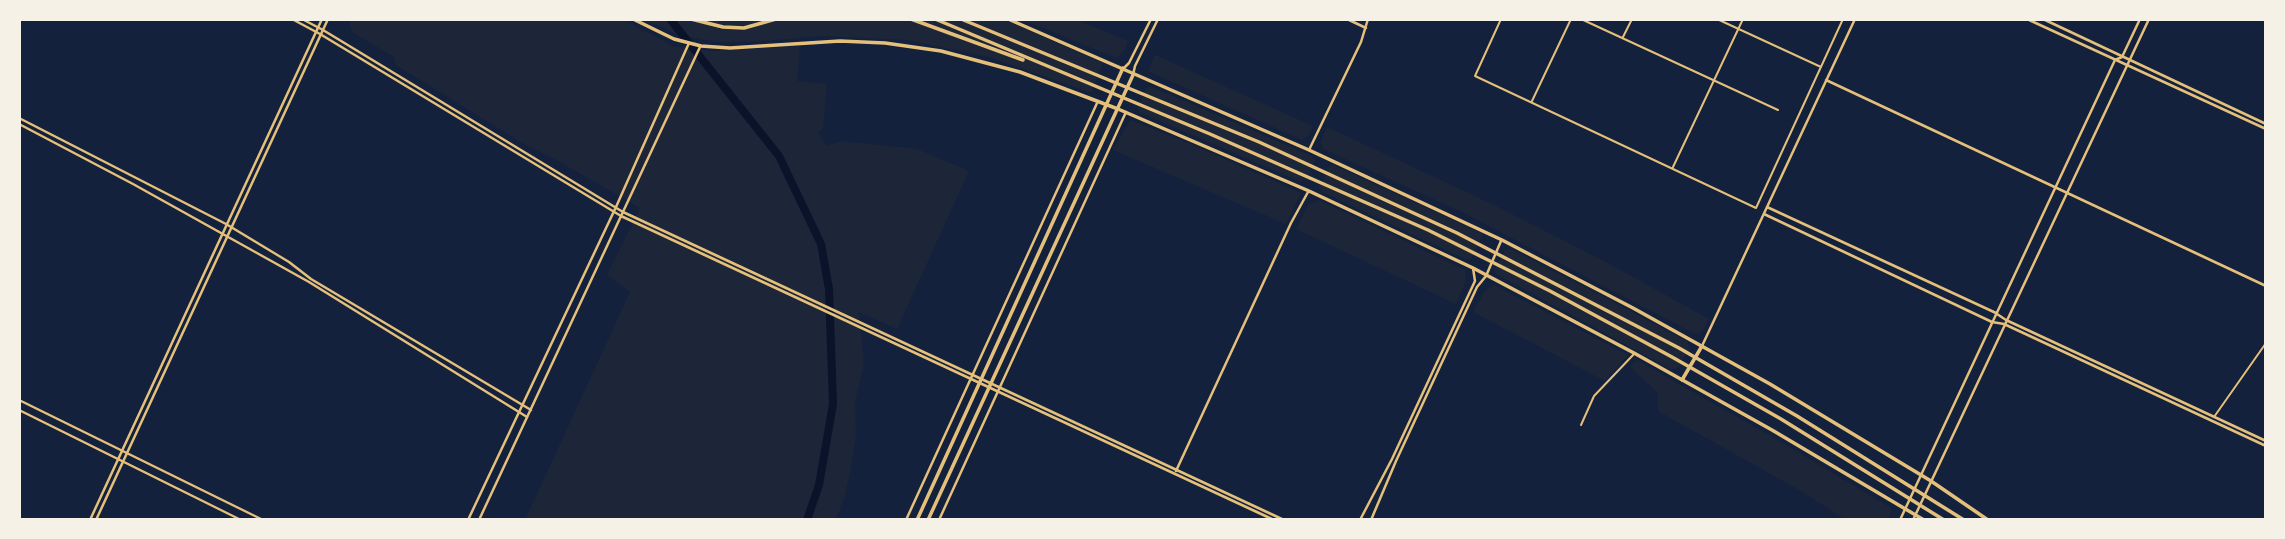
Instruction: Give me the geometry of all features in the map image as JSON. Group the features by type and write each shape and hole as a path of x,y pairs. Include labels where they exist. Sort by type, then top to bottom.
{"main road":[{"path":"633,19 674,38 701,46 840,41 910,46 995,64 1106,104 1309,191 1473,268 1772,430 1924,520"},
{"path":"691,19 723,27 744,28 776,19"},
{"path":"911,19 1049,68"},
{"path":"935,19 1428,230 1550,291 1781,419 1944,520"},
{"path":"961,19 1259,142 1457,233 1679,348 1797,416 1964,520"},
{"path":"1008,19 1309,150 1502,240 1780,390 1931,481 1988,520"},
{"path":"917,520 1123,68"},
{"path":"928,520 1133,75"},
{"path":"1682,380 1702,346"}],"street":[{"path":"292,19 318,31 323,30 616,207 622,214"},
{"path":"302,19 612,211 999,389 1274,520"},
{"path":"96,520 232,228 322,19"},
{"path":"323,30 328,19"},
{"path":"1123,68 1129,63 1151,19"},
{"path":"1133,75 1158,19"},
{"path":"1347,19 1367,28"},
{"path":"1309,150 1367,28 1368,20 1363,19"},
{"path":"1501,19 1475,76 1756,208 1843,19"},
{"path":"1532,102 1571,19"},
{"path":"1581,19 1777,110"},
{"path":"1623,38 1632,19"},
{"path":"1717,19 1821,67"},
{"path":"1673,168 1743,19"},
{"path":"1702,346 1855,19"},
{"path":"2027,19 2266,127"},
{"path":"2043,19 2122,57 2128,63"},
{"path":"1900,520 2115,61 2122,57 2140,19"},
{"path":"1913,520 2149,19"},
{"path":"90,520 318,31"},
{"path":"468,520 616,207 689,43"},
{"path":"479,520 701,46"},
{"path":"1826,80 2266,286"},
{"path":"906,520 1098,101"},
{"path":"939,520 1126,112"},
{"path":"19,118 226,224 322,286 531,410"},
{"path":"19,124 228,236 527,417"},
{"path":"1176,472 1291,223 1309,191"},
{"path":"1767,207 1996,313 2005,322 2266,446"},
{"path":"1764,214 1992,322 2005,322"},
{"path":"1371,520 1477,287 1486,276 1502,240"},
{"path":"1360,520 1475,281 1473,268"},
{"path":"2213,419 2266,343"},
{"path":"1581,425 1594,396 1634,353"},
{"path":"19,400 263,520"},
{"path":"19,410 241,520"},
{"path":"2213,419 2266,441"},
{"path":"1176,472 1284,520"}],"shaded area":[{"path":"348,19 622,19 673,46 712,51 800,46 797,81 827,84 823,128 818,133 827,146 841,141 917,149 969,171 897,329 859,312 864,363 855,403 856,436 845,495 836,520 525,520 630,292 607,275 640,208 529,147 396,65 394,57 352,32"},
{"path":"643,19 1002,19 1103,63 1091,93 989,57 908,40 821,36 716,42 676,34"},
{"path":"1021,19 1075,19 1128,41 1124,51 1116,58"},
{"path":"1155,55 1313,126 1308,136 1302,140 1148,71"},
{"path":"1147,87 1312,156 1315,161 1307,179 1299,181 1141,113 1138,107"},
{"path":"1130,120 1301,193 1286,224 1113,150"},
{"path":"1327,127 1492,204 1606,262 1709,319 1702,332 1695,334 1464,213 1323,149 1321,141"},
{"path":"1331,164 1483,234 1471,259 1467,260 1322,192 1319,188"},
{"path":"1319,200 1465,270 1465,283 1456,304 1296,229 1308,205"},
{"path":"1505,250 1513,250 1608,299 1688,342 1690,349 1678,367 1672,370 1496,274 1494,271"},
{"path":"1494,285 1628,355 1605,381 1473,312 1484,292"},
{"path":"1637,360 1891,508 1889,520 1846,520 1801,491 1658,411 1658,393 1630,367"}],"waterway":[{"path":"670,19 779,156 821,244 829,289 833,404 819,485 807,520"}]}
